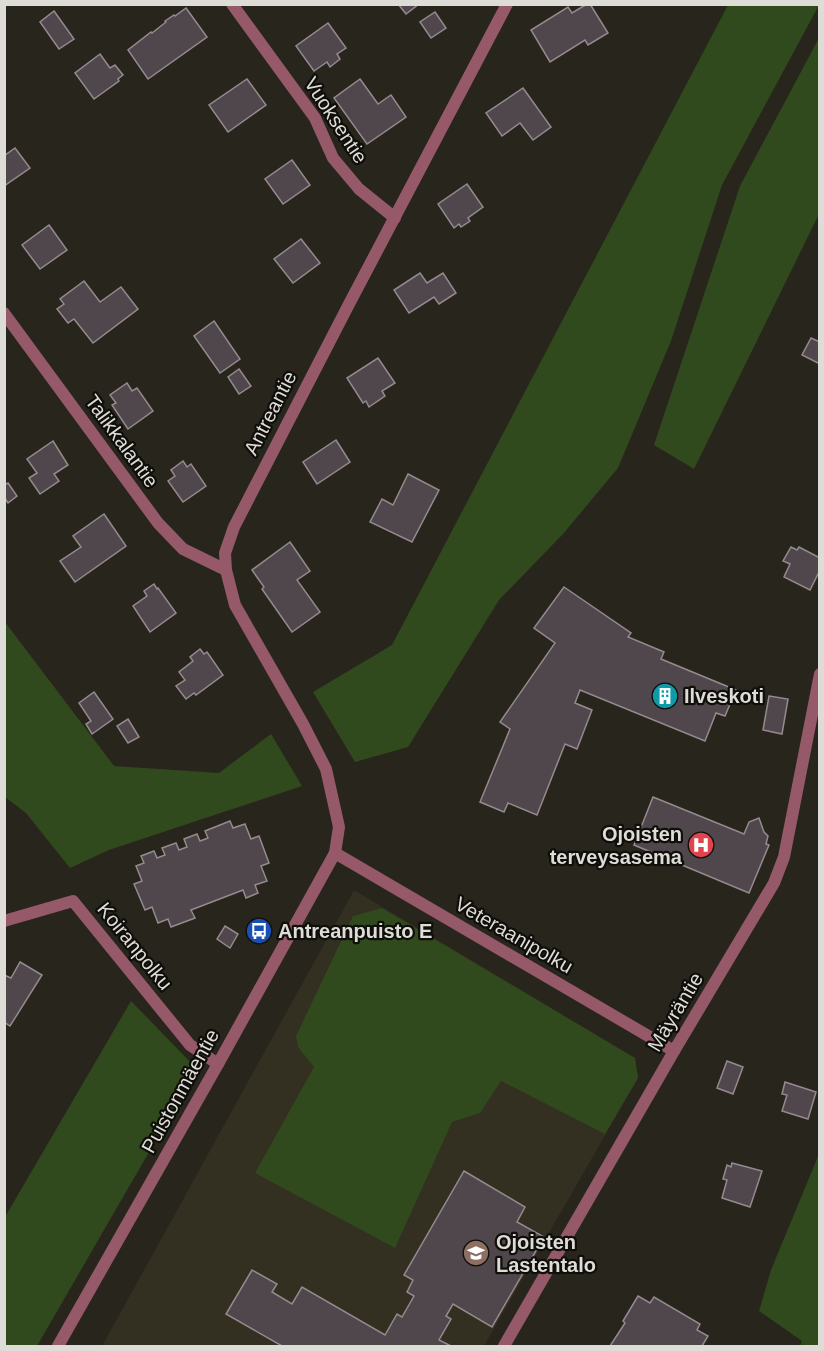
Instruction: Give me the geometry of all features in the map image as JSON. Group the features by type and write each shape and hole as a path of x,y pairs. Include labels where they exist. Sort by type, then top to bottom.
{"street":[{"name":"Vuoksentie","path":"232,4 315,118 333,158 359,189 395,218"},
{"name":"Antreantie","path":"335,853 339,827 326,769 235,605 226,570 225,553 234,527 507,4"},
{"name":"Talikkalantie","path":"4,313 158,522 183,549 226,570"},
{"name":"Mäyräntie","path":"504,1347 674,1051 774,883 784,857 819,674"},
{"name":"Veteraanipolku","path":"335,853 674,1051"},
{"name":"Puistonmäentie","path":"58,1347 335,853"},
{"name":"Koiranpolku","path":"4,921 73,901 190,1045 218,1064"}],"shaded area":[{"path":"354,890 635,1058 638,1078 484,1346 102,1346"}],"green space":[{"path":"728,5 819,5 722,185 671,341 618,468 563,534 499,600 408,747 355,762 313,692 392,645"},
{"path":"819,38 819,214 694,469 654,445 740,186"},
{"path":"5,622 114,766 219,773 271,734 302,786 109,850 70,868 26,813 5,797"},
{"path":"382,908 635,1058 638,1078 605,1134 501,1081 480,1113 452,1122 395,1248 255,1173 314,1067 298,1047 296,1036 353,916"},
{"path":"131,1001 197,1069 37,1346 5,1346 5,1217"},
{"path":"819,1154 819,1346 800,1346 802,1341 759,1311 771,1270"}],"building":[{"path":"398,4 419,4 406,14"},
{"path":"590,4 608,33 588,45 585,40 550,62 531,30 568,7 572,13"},
{"path":"186,8 207,37 148,79 128,50"},
{"path":"54,11 74,39 59,49 40,22"},
{"path":"435,12 446,28 431,38 420,22"},
{"path":"328,23 346,48 337,54 340,59 330,67 327,62 314,71 296,46"},
{"path":"100,54 110,68 115,65 123,75 118,79 119,81 94,99 75,73"},
{"path":"247,79 266,105 228,132 209,105"},
{"path":"360,79 378,104 391,95 406,117 367,144 334,98"},
{"path":"523,88 551,127 533,140 520,123 502,136 486,113"},
{"path":"15,148 30,168 4,186 4,156"},
{"path":"292,160 310,185 283,204 265,179"},
{"path":"467,184 483,207 468,218 470,221 461,227 459,224 454,228 438,204"},
{"path":"49,225 67,250 40,269 22,245"},
{"path":"301,239 320,263 293,283 274,259"},
{"path":"420,273 427,283 443,273 456,293 439,304 434,297 409,313 394,290"},
{"path":"84,281 100,302 121,287 138,309 93,343 74,319 68,323 57,309 64,304 60,299"},
{"path":"214,321 240,359 220,373 194,336"},
{"path":"811,338 820,342 820,364 802,355"},
{"path":"378,358 395,383 382,391 385,396 369,407 366,401 363,403 347,378"},
{"path":"239,369 251,386 239,394 228,377"},
{"path":"127,383 132,391 137,388 153,411 128,429 112,405 116,403 110,395"},
{"path":"336,440 350,462 317,484 303,462"},
{"path":"53,441 68,465 54,474 59,481 40,494 29,478 37,473 27,459"},
{"path":"183,461 187,467 191,464 206,486 183,502 168,481 175,476 171,470"},
{"path":"408,474 439,490 412,542 370,522 382,499 393,505"},
{"path":"8,483 17,496 8,503 4,497 4,485"},
{"path":"104,514 126,546 75,582 60,561 81,547 73,536"},
{"path":"290,542 310,571 297,580 320,612 292,632 262,589 264,587 252,570"},
{"path":"791,547 797,550 799,547 820,558 820,570 810,590 784,577 790,564 783,561"},
{"path":"154,584 176,613 150,632 133,606 147,596 144,591"},
{"name":"Ilveskoti","path":"564,587 631,633 628,637 664,652 661,659 736,690 725,716 716,713 705,741 580,690 575,703 592,710 577,749 565,744 537,815 508,803 504,812 480,802 510,729 500,722 555,643 534,628"},
{"path":"200,649 204,654 207,652 223,675 196,695 194,693 186,699 176,686 185,680 179,672 193,661 190,657"},
{"path":"94,692 113,719 92,734 86,724 91,721 79,703"},
{"path":"769,696 788,699 782,734 763,730"},
{"path":"128,719 139,737 128,743 117,726"},
{"name":"Ojoisten terveysasema","path":"653,797 744,834 749,822 759,818 768,836 766,844 769,845 749,893 634,845"},
{"path":"230,821 233,828 245,824 251,839 259,836 269,863 261,866 267,881 255,885 258,893 246,898 243,890 191,910 195,918 171,927 168,919 158,923 152,907 145,910 134,884 142,881 136,866 144,863 141,856 154,851 157,858 165,855 162,848 176,843 179,850 187,847 184,839 197,834 200,841 208,838 205,831"},
{"path":"225,926 238,934 230,948 217,939"},
{"path":"20,962 42,975 10,1026 4,1022 4,975 11,978"},
{"path":"727,1061 743,1067 733,1094 717,1088"},
{"path":"785,1082 816,1092 808,1119 782,1111 787,1095 782,1094"},
{"path":"732,1163 762,1171 750,1207 722,1198 727,1180 723,1179 727,1165 731,1167"},
{"name":"Ojoisten Lastentalo","path":"464,1171 525,1207 517,1222 544,1237 492,1327 453,1304 446,1316 451,1319 439,1340 451,1346 282,1346 226,1314 252,1270 277,1284 272,1292 292,1304 302,1287 385,1335 397,1314 402,1317 414,1296 407,1292 413,1280 404,1275"},
{"path":"638,1296 650,1303 654,1297 700,1324 697,1330 708,1336 702,1346 610,1346 625,1323 623,1321"}],"place":[{"name":"Ilveskoti","path":"665,696"},
{"name":"Ojoisten terveysasema","path":"701,845"},
{"name":"Antreanpuisto E","path":"259,931"},
{"name":"Ojoisten Lastentalo","path":"476,1253"}]}
